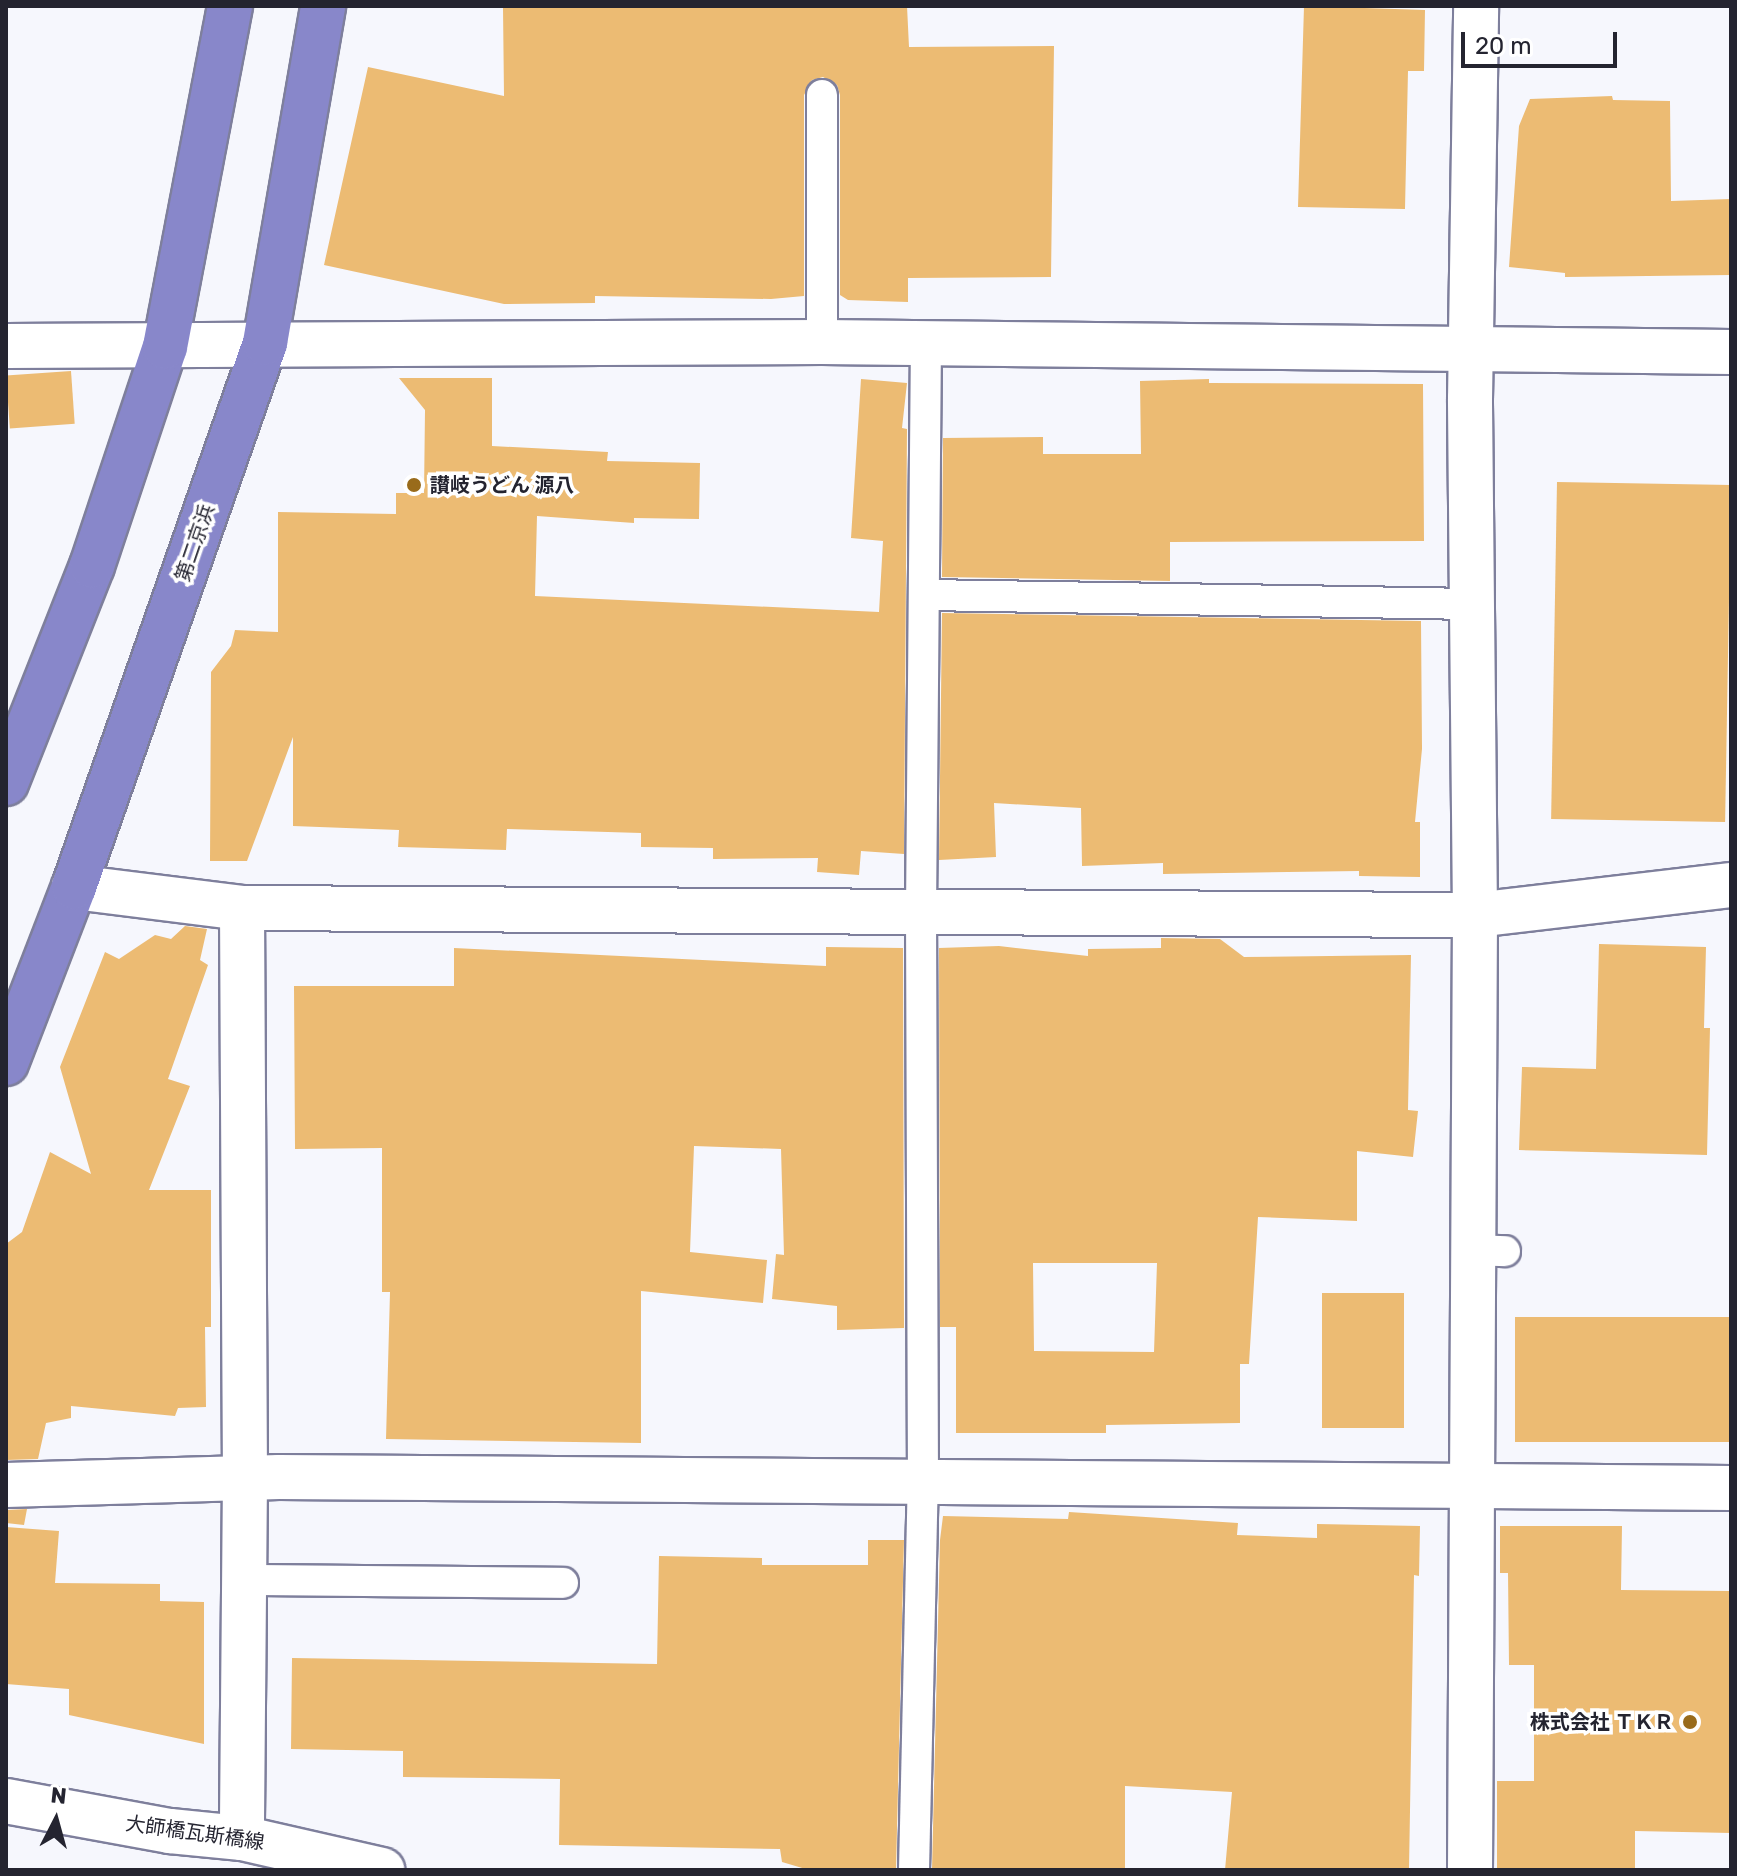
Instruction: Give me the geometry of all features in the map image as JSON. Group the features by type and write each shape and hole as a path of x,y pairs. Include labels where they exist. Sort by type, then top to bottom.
{"highway":[{"path":"6,783 92,566 165,347 230,6"},
{"name":"第二京浜","path":"6,1063 74,887 265,343 323,6"}],"street":[{"path":"1470,1870 1472,1484 1489,1251 1475,915 1471,350 1476,6"},
{"path":"6,346 822,342 1731,352"},
{"path":"74,887 242,908 1475,915 1731,885"},
{"path":"242,908 245,1477 242,1838"},
{"path":"6,1485 245,1477 1731,1488"},
{"name":"大師橋瓦斯橋線","path":"6,1801 170,1831 242,1838 382,1870"}],"lane":[{"path":"822,95 822,342"},
{"path":"914,1870 923,1483 921,912 926,343"},
{"path":"925,595 1473,604"},
{"path":"245,1580 563,1583"}],"building":[{"path":"907,6 909,47 1054,46 1051,277 908,278 908,302 848,300 840,295 840,95 837,85 823,77 812,80 804,95 804,296 771,299 595,296 595,303 504,304 324,265 368,67 504,96 503,8"},
{"path":"1304,6 1425,10 1424,71 1408,71 1405,209 1298,207"},
{"path":"1612,96 1613,100 1670,101 1671,201 1731,199 1731,275 1565,277 1565,273 1509,267 1519,126 1530,99"},
{"path":"71,371 75,424 10,428 6,376"},
{"path":"399,378 492,378 492,446 608,452 607,461 700,463 699,519 634,518 634,523 537,516 535,596 879,612 883,541 851,538 861,379 907,383 902,428 907,429 904,854 861,851 859,875 817,872 818,858 713,859 713,848 641,847 641,833 507,829 506,850 398,847 399,830 293,826 293,737 247,861 210,861 211,672 231,646 235,630 278,632 278,512 396,514 396,493 424,493 425,410"},
{"path":"1209,379 1209,383 1423,384 1424,541 1170,542 1170,581 942,577 943,438 1043,437 1043,454 1141,454 1140,381"},
{"path":"1557,482 1731,485 1725,822 1551,819"},
{"path":"942,613 1421,621 1422,749 1415,822 1420,822 1420,877 1359,876 1359,871 1163,874 1163,863 1082,866 1081,808 994,803 996,857 939,860"},
{"path":"185,926 207,929 200,960 208,965 168,1079 190,1086 149,1190 211,1190 211,1327 205,1327 206,1407 178,1408 175,1416 71,1406 71,1418 46,1423 38,1459 6,1460 6,1244 22,1232 50,1152 91,1174 60,1067 105,952 119,959 155,935 171,939"},
{"path":"1161,938 1220,939 1244,957 1411,955 1408,1110 1418,1111 1413,1157 1357,1151 1357,1221 1258,1217 1249,1364 1240,1364 1240,1423 1106,1425 1106,1433 956,1433 956,1327 940,1327 939,948 999,946 1088,956 1088,949 1161,948","holes":["1033,1263 1157,1263 1154,1352 1034,1351"]},
{"path":"1599,944 1706,947 1704,1028 1710,1028 1707,1155 1519,1150 1522,1067 1596,1069"},
{"path":"826,947 903,948 904,1328 837,1330 837,1306 772,1299 776,1254 784,1255 781,1149 694,1146 690,1252 767,1260 763,1303 641,1291 641,1443 386,1439 390,1292 382,1292 382,1148 295,1149 294,986 454,986 454,948 826,966"},
{"path":"1322,1293 1404,1293 1404,1428 1322,1428"},
{"path":"1515,1317 1731,1317 1731,1442 1515,1442"},
{"path":"27,1509 24,1525 6,1523 6,1510"},
{"path":"1069,1512 1238,1523 1237,1535 1317,1538 1317,1524 1420,1526 1419,1576 1414,1575 1409,1870 1225,1870 1232,1792 1125,1786 1125,1870 932,1870 943,1516 1068,1519"},
{"path":"1500,1526 1622,1526 1621,1590 1731,1591 1731,1833 1635,1831 1635,1870 1497,1870 1497,1781 1534,1781 1534,1665 1509,1665 1508,1573 1500,1573"},
{"path":"6,1527 59,1531 55,1583 160,1584 160,1601 204,1602 204,1744 69,1715 69,1689 6,1684"},
{"path":"868,1540 904,1540 896,1870 809,1870 782,1862 780,1849 559,1845 560,1779 403,1777 403,1751 291,1749 292,1658 657,1664 659,1556 762,1558 762,1565 868,1565"}],"place":[{"name":"讃岐うどん 源八","path":"414,485"},
{"name":"株式会社 ＴＫＲ","path":"1690,1722"}]}
